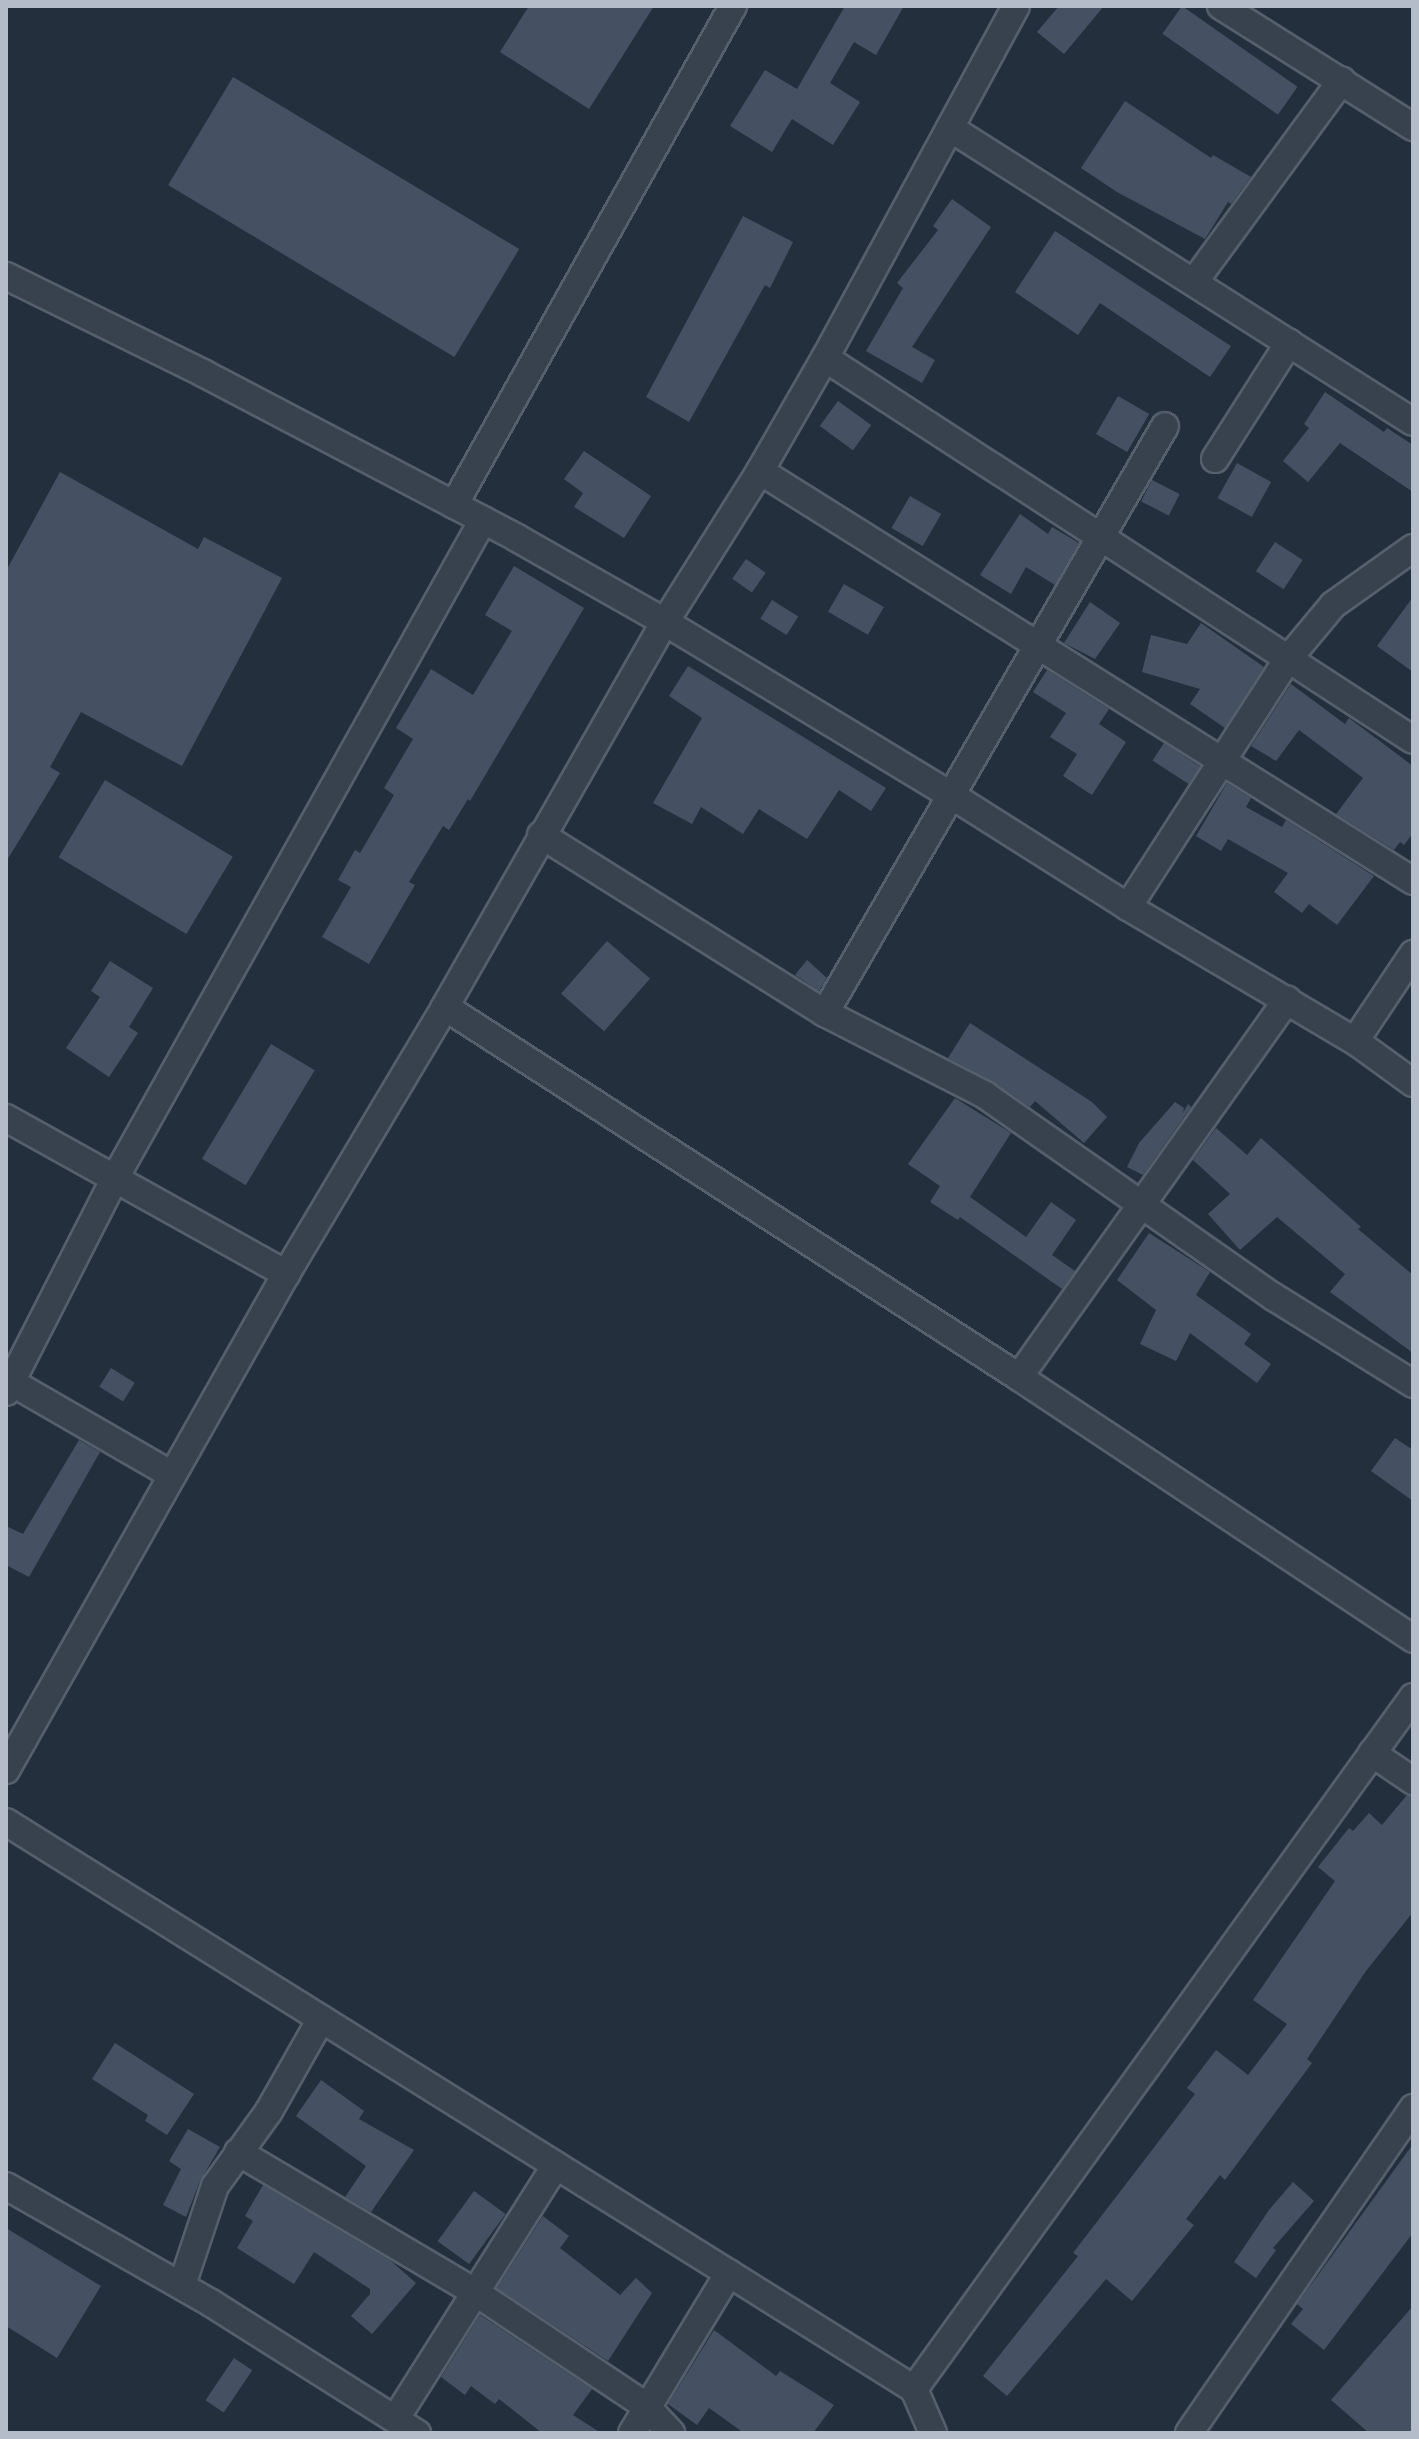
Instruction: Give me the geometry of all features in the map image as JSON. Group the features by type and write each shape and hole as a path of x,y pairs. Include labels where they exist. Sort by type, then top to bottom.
{"street":[{"path":"454,505 733,6"},
{"path":"10,1753 286,1274 445,1007 665,622 760,471 825,358 1016,6"},
{"path":"1221,6 1413,127"},
{"path":"1194,282 1342,80"},
{"path":"950,128 1413,422"},
{"path":"6,276 483,520 665,622 951,795 1128,907 1355,1041 1413,1083"},
{"path":"1215,459 1289,343"},
{"path":"825,358 1413,740"},
{"path":"825,1013 1165,426"},
{"path":"760,471 1413,881"},
{"path":"172,1475 9,1387 115,1178 483,520"},
{"path":"1128,907 1288,659 1333,605 1413,548"},
{"path":"541,835 825,1013 985,1095 1144,1203 1274,1297 1413,1384"},
{"path":"1355,1041 1413,954"},
{"path":"1019,1377 1287,1000"},
{"path":"445,1007 1019,1377 1413,1639"},
{"path":"6,1118 286,1274"},
{"path":"914,2389 1413,1697"},
{"path":"1372,1753 1413,1781"},
{"path":"6,1822 914,2389 933,2433"},
{"path":"182,2285 215,2186 269,2111 321,2019"},
{"path":"1189,2433 1413,2108"},
{"path":"238,2152 475,2292 646,2406 671,2433"},
{"path":"6,2186 182,2285 407,2426 475,2292 556,2165"},
{"path":"632,2433 729,2273"}],"building":[{"path":"529,6 654,6 589,109 500,52"},
{"path":"845,6 904,6 876,55 854,42 830,83 860,102 833,145 792,119 772,152 730,126 765,70 797,89"},
{"path":"1059,6 1104,6 1064,54 1037,32"},
{"path":"1182,6 1298,87 1278,115 1162,34"},
{"path":"233,77 519,249 454,357 168,185"},
{"path":"1125,101 1211,158 1213,155 1251,177 1231,204 1228,202 1205,239 1117,192 1081,168"},
{"path":"952,199 991,227 912,347 935,360 922,383 866,351 903,288 897,283 938,230 933,226"},
{"path":"743,216 793,242 770,288 765,285 689,422 646,397"},
{"path":"1055,231 1231,346 1210,377 1100,303 1078,335 1015,292"},
{"path":"1325,392 1384,432 1387,428 1413,445 1413,492 1340,443 1308,482 1283,461 1309,428 1304,424"},
{"path":"1118,396 1149,414 1127,452 1096,434"},
{"path":"838,401 871,425 853,450 820,426"},
{"path":"584,451 651,496 624,538 574,507 583,493 564,479"},
{"path":"1237,463 1271,482 1252,517 1218,498"},
{"path":"60,472 198,549 204,537 282,578 182,766 81,712 50,767 60,773 6,862 6,571"},
{"path":"1152,480 1180,494 1169,515 1141,501"},
{"path":"910,496 941,514 923,546 892,528"},
{"path":"1020,514 1048,534 1052,527 1079,543 1055,585 1026,567 1011,594 980,575"},
{"path":"1275,542 1303,560 1284,589 1256,571"},
{"path":"746,559 766,573 752,592 732,579"},
{"path":"514,566 584,608 470,801 468,799 449,830 443,826 409,882 415,885 369,964 322,937 351,887 338,880 355,850 360,853 394,795 384,788 413,739 396,728 431,669 473,695 512,631 485,615"},
{"path":"844,584 884,607 868,635 828,612"},
{"path":"1413,597 1413,672 1377,646"},
{"path":"772,600 798,616 787,635 760,619"},
{"path":"1090,602 1120,623 1095,659 1064,643"},
{"path":"1201,623 1264,667 1225,728 1190,704 1200,689 1142,672 1151,635 1187,644"},
{"path":"688,666 886,788 871,811 839,790 807,839 759,809 743,834 701,807 692,824 653,803 702,718 669,696"},
{"path":"1047,670 1109,709 1099,724 1126,742 1092,795 1063,776 1077,754 1050,737 1066,713 1033,692"},
{"path":"1291,684 1345,724 1349,718 1413,766 1413,833 1404,845 1400,842 1394,850 1336,814 1363,778 1299,730 1276,761 1251,746"},
{"path":"1164,743 1200,766 1189,784 1153,761"},
{"path":"105,780 233,857 186,934 59,857"},
{"path":"1227,783 1251,798 1246,807 1282,827 1286,820 1374,876 1337,925 1309,904 1302,913 1274,892 1288,873 1228,839 1221,851 1196,836"},
{"path":"607,941 650,978 604,1031 561,994"},
{"path":"807,960 827,978 819,991 795,975"},
{"path":"110,961 153,988 129,1027 138,1033 109,1077 66,1048 100,997 91,991"},
{"path":"970,1023 1092,1102 1107,1117 1084,1143 1035,1101 1030,1107 992,1081 948,1058"},
{"path":"271,1044 315,1070 246,1185 202,1159"},
{"path":"955,1098 1011,1133 970,1197 1026,1237 1051,1202 1076,1220 1052,1255 1075,1271 1062,1289 960,1217 958,1220 930,1202 940,1186 908,1164"},
{"path":"1175,1102 1184,1108 1183,1113 1188,1104 1191,1107 1143,1175 1127,1167 1139,1143"},
{"path":"1216,1128 1247,1155 1261,1138 1361,1227 1358,1229 1413,1275 1413,1353 1330,1292 1345,1274 1277,1217 1240,1250 1208,1214 1230,1194 1193,1160"},
{"path":"1149,1233 1210,1272 1196,1295 1251,1334 1244,1344 1271,1364 1257,1383 1190,1333 1176,1361 1140,1344 1156,1310 1117,1280"},
{"path":"111,1368 135,1383 123,1401 99,1387"},
{"path":"1395,1438 1413,1450 1413,1501 1371,1471"},
{"path":"79,1440 100,1452 29,1577 6,1565 6,1526 23,1534"},
{"path":"1407,1795 1413,1797 1413,1912 1366,1971 1307,2059 1312,2063 1225,2180 1220,2175 1186,2219 1194,2225 1132,2301 1106,2279 1007,2396 983,2376 1078,2256 1073,2253 1195,2094 1187,2088 1216,2050 1248,2075 1287,2024 1253,2000 1335,1881 1318,1867 1349,1828 1353,1831 1369,1813 1382,1825"},
{"path":"115,2043 194,2094 167,2135 145,2121 148,2115 92,2079"},
{"path":"321,2080 364,2111 359,2119 414,2150 371,2212 345,2197 366,2166 296,2116"},
{"path":"188,2129 220,2147 200,2181 186,2217 163,2205 181,2169 169,2161"},
{"path":"1413,2144 1413,2233 1324,2350 1291,2324 1303,2309 1297,2304"},
{"path":"1293,2182 1314,2201 1273,2248 1276,2250 1256,2278 1234,2262 1269,2210"},
{"path":"263,2185 391,2261 416,2283 372,2334 351,2316 370,2294 370,2289 314,2252 294,2284 237,2248 253,2221 245,2216"},
{"path":"474,2191 506,2214 469,2264 438,2241"},
{"path":"543,2216 569,2236 560,2248 620,2295 636,2278 652,2293 608,2361 497,2288"},
{"path":"6,2228 101,2286 57,2358 6,2326"},
{"path":"1413,2306 1413,2433 1369,2433 1331,2400"},
{"path":"480,2315 592,2389 573,2415 601,2433 542,2433 499,2399 495,2404 471,2386 465,2395 441,2377"},
{"path":"714,2330 776,2376 780,2371 834,2405 813,2433 744,2433 709,2408 697,2425 668,2404"},
{"path":"234,2358 252,2370 224,2413 205,2400"}]}
